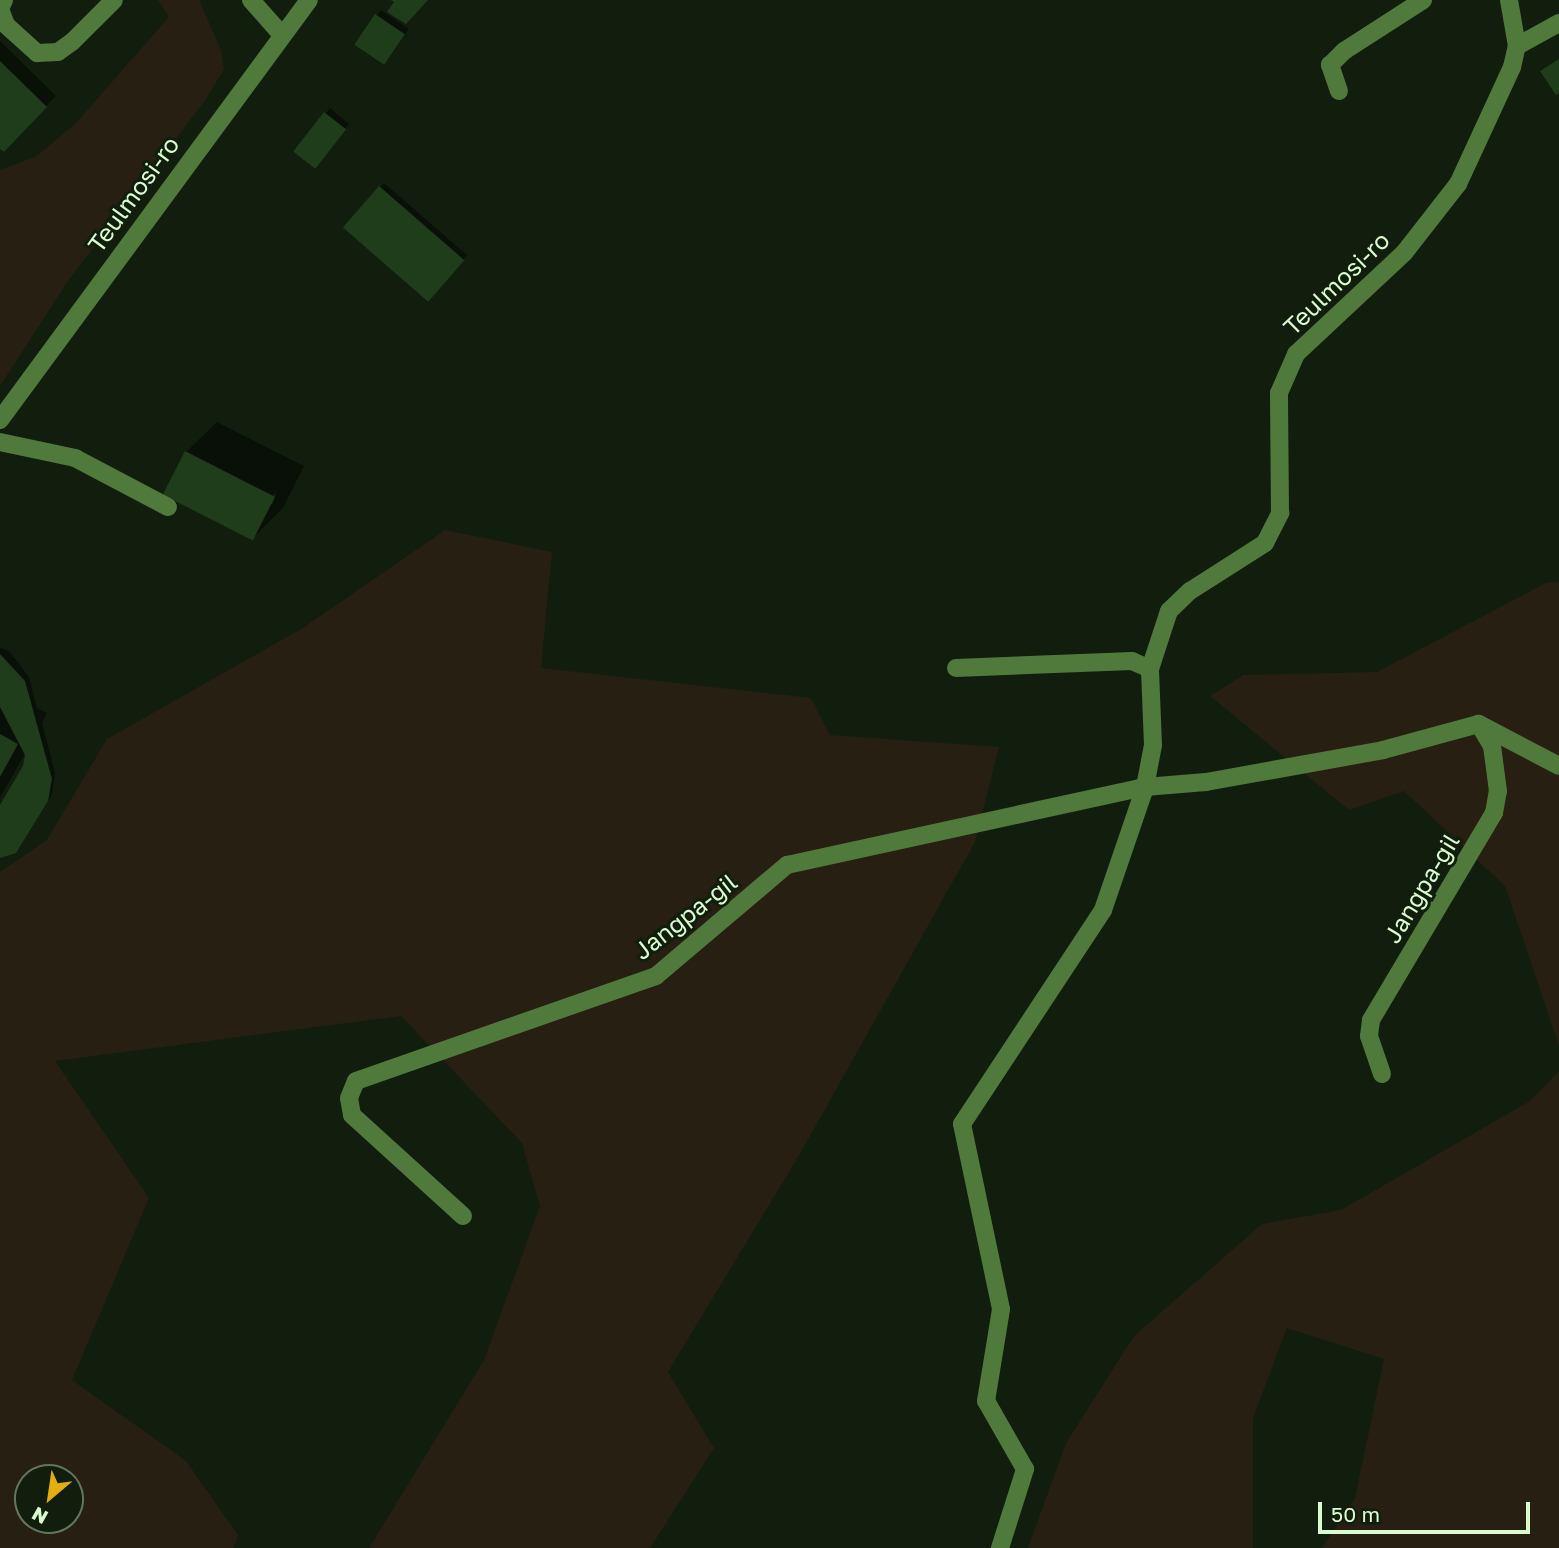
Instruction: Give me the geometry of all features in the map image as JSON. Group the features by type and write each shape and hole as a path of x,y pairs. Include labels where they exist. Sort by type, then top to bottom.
{"street":[{"path":"4,0 0,9 6,25 37,53 58,52 72,42 114,0"},
{"path":"251,0 282,35"},
{"name":"Teulmosi-ro","path":"0,420 309,0"},
{"path":"1339,91 1330,65 1344,51 1423,0"},
{"path":"1509,0 1517,46 1559,23"},
{"name":"Teulmosi-ro","path":"1150,668 1169,611 1190,591 1265,543 1280,513 1279,393 1296,354 1404,253 1458,184 1517,46"},
{"path":"0,442 75,458 168,507"},
{"path":"956,668 1132,661 1150,668 1153,746 1145,787 1103,910 962,1125 1000,1309 986,1401 1025,1469 1000,1548"},
{"path":"1479,724 1559,766"},
{"name":"Jangpa-gil","path":"463,1216 352,1115 349,1098 356,1081 656,976 788,865 1145,787 1206,782 1384,750 1479,724 1492,746 1499,791 1494,813 1371,1020 1369,1036 1382,1074"}],"shaded area":[{"path":"158,0 199,0 221,50 224,69 206,99 68,281 0,386 0,170 37,156 76,123 169,17"},
{"path":"445,530 552,552 541,668 811,698 830,735 999,747 975,842 801,1152 668,1372 714,1448 650,1548 369,1548 484,1360 540,1206 522,1143 401,1016 55,1061 149,1198 72,1380 186,1461 238,1535 234,1548 0,1548 0,872 47,840 107,739 303,628"},
{"path":"1559,582 1559,1046 1505,886 1404,791 1349,810 1210,696 1243,675 1377,672 1546,583"},
{"path":"1559,1071 1559,1548 1322,1548 1355,1498 1384,1359 1287,1328 1253,1418 1253,1548 1028,1548 1066,1443 1134,1336 1262,1224 1341,1210 1530,1101"}],"building":[{"path":"391,0 428,0 406,24 387,12 394,2"},
{"path":"375,14 405,34 384,65 354,45"},
{"path":"1559,59 1559,93 1556,95 1540,71"},
{"path":"0,61 47,107 4,152 0,149"},
{"path":"324,112 346,129 315,169 293,151"},
{"path":"379,186 464,260 428,302 343,228"},
{"path":"185,451 275,497 253,541 163,495"},
{"path":"0,654 25,681 52,779 48,801 16,853 0,858 0,805 23,766 25,755 0,707"},
{"path":"0,734 18,744 0,777"}]}
